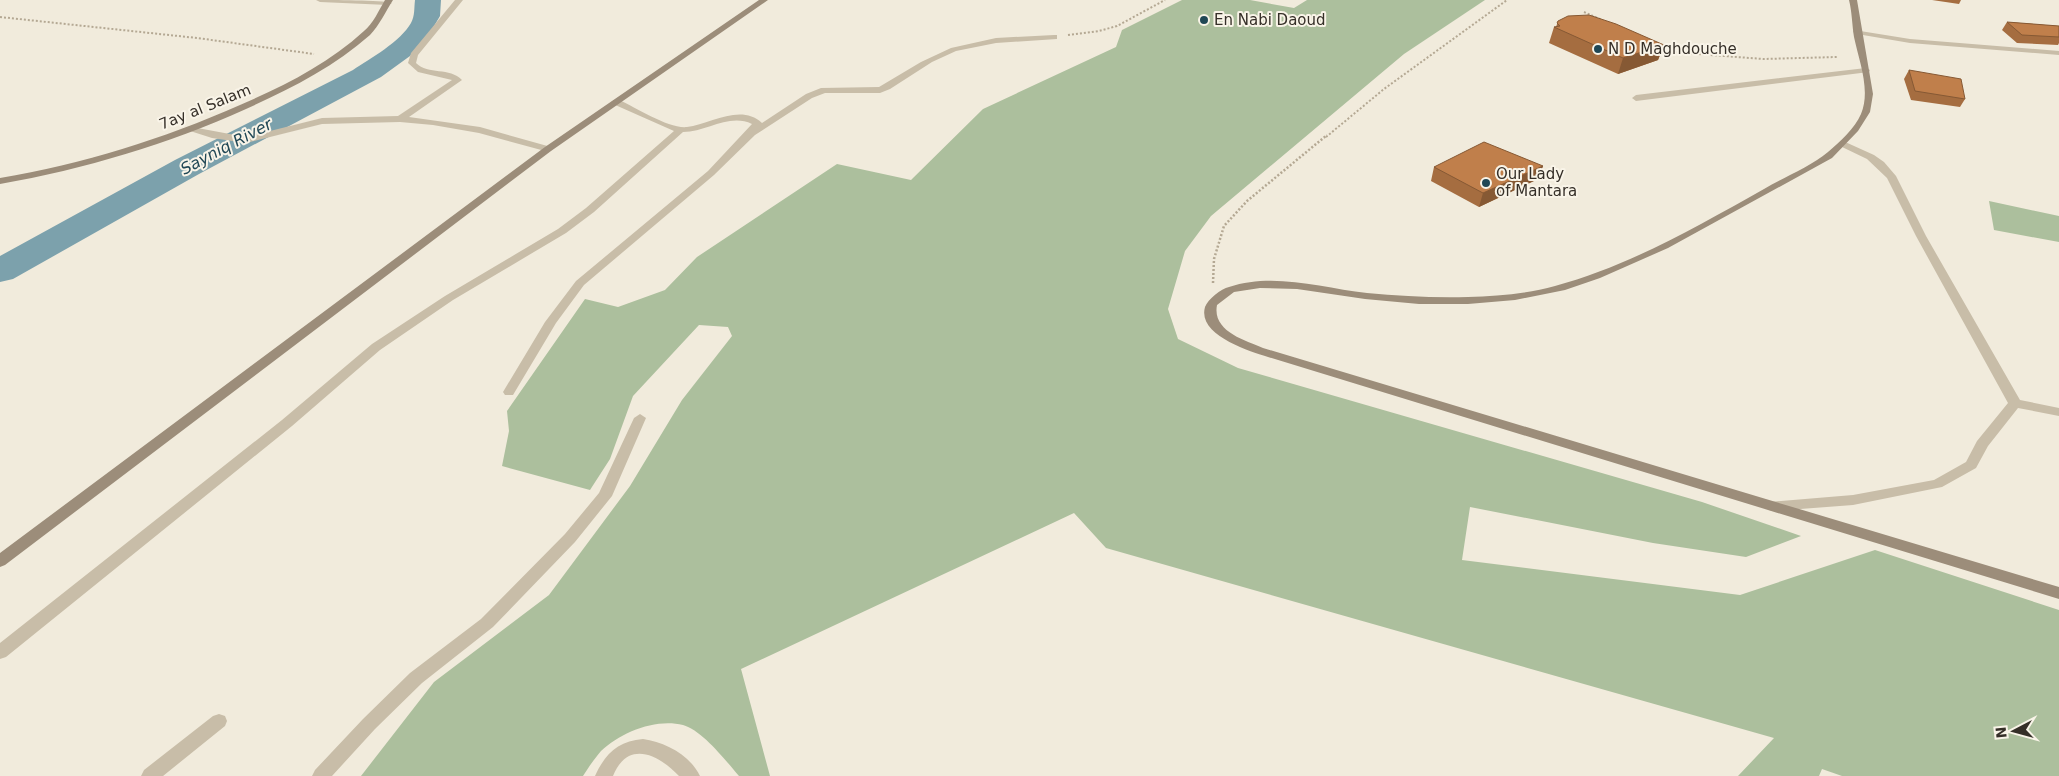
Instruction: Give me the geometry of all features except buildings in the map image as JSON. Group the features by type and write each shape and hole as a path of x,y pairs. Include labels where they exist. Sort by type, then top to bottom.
{"main road":[{"path":"0,561 548,149 764,0"},
{"path":"1853,0 1857,32 1866,70 1868,94 1866,112 1843,144 1829,156 1704,226 1627,263 1559,288 1495,298 1436,301 1259,285 1230,290 1212,304 1210,316 1214,325 1222,333 1262,351 2059,593"},
{"name":"7ay al Salam","path":"0,181 68,169 192,130 297,81 336,58 358,42 372,28 388,2"}],"street":[{"path":"320,0 388,2"},
{"path":"400,119 458,80 419,69 413,66 412,63 414,55 459,0"},
{"path":"1857,32 1910,41 2059,53"},
{"path":"509,392 551,322 580,282 711,173 754,132 809,96 824,90 880,90 887,88 939,56 955,49 981,43 1054,37"},
{"path":"1636,98 1714,86 1866,70"},
{"path":"616,102 680,130"},
{"path":"0,652 287,423 376,347 449,298 562,231 590,210 680,130 736,118 745,118 757,124 754,132"},
{"path":"192,130 246,140 322,121 400,119 464,127 548,149"},
{"path":"1843,144 1860,151 1879,163 1896,183 1919,232 1986,345 2015,403"},
{"path":"2015,403 2059,412"},
{"path":"1774,506 1853,500 1938,484 1971,465 1982,444 2015,403"},
{"path":"321,776 369,724 416,678 487,623 570,538 605,496 640,418"},
{"path":"150,776 219,721"},
{"path":"604,776 607,765 617,754 632,747 648,746 662,751 691,776"}],"path":[{"path":"1054,37 1107,29 1129,21 1165,0"},
{"path":"1212,304 1214,259 1224,226 1246,201 1384,89 1507,0"},
{"path":"1584,12 1607,23"},
{"path":"0,17 197,38 336,58"},
{"path":"1653,48 1672,53 1763,58 1862,57"}],"green space":[{"path":"1182,0 1250,0 1294,8 1307,0 1485,0 1404,54 1211,216 1185,251 1168,309 1178,339 1238,368 1702,502 1801,536 1746,557 1653,543 1470,507 1462,560 1740,595 1875,550 2059,610 2059,776 1842,776 1822,769 1819,776 1738,776 1774,738 1106,548 1074,513 741,669 770,776 739,776 706,739 698,733 683,725 662,723 639,728 609,744 601,751 583,776 361,776 434,682 549,595 630,486 682,400 732,336 728,327 699,325 633,396 610,459 590,490 502,466 509,431 507,411 585,299 618,307 665,290 697,257 837,164 911,180 983,109 1116,47 1122,30"},
{"path":"1989,201 2059,216 2059,242 1994,230"}],"waterway":[{"name":"Sayniq River","path":"0,271 187,167 371,71 400,50 418,33 427,16 428,0"}],"place":[{"name":"En Nabi Daoud","path":"1204,20"},
{"name":"N D Maghdouche","path":"1598,49"},
{"name":"Our Lady of Mantara","path":"1486,183"}]}
